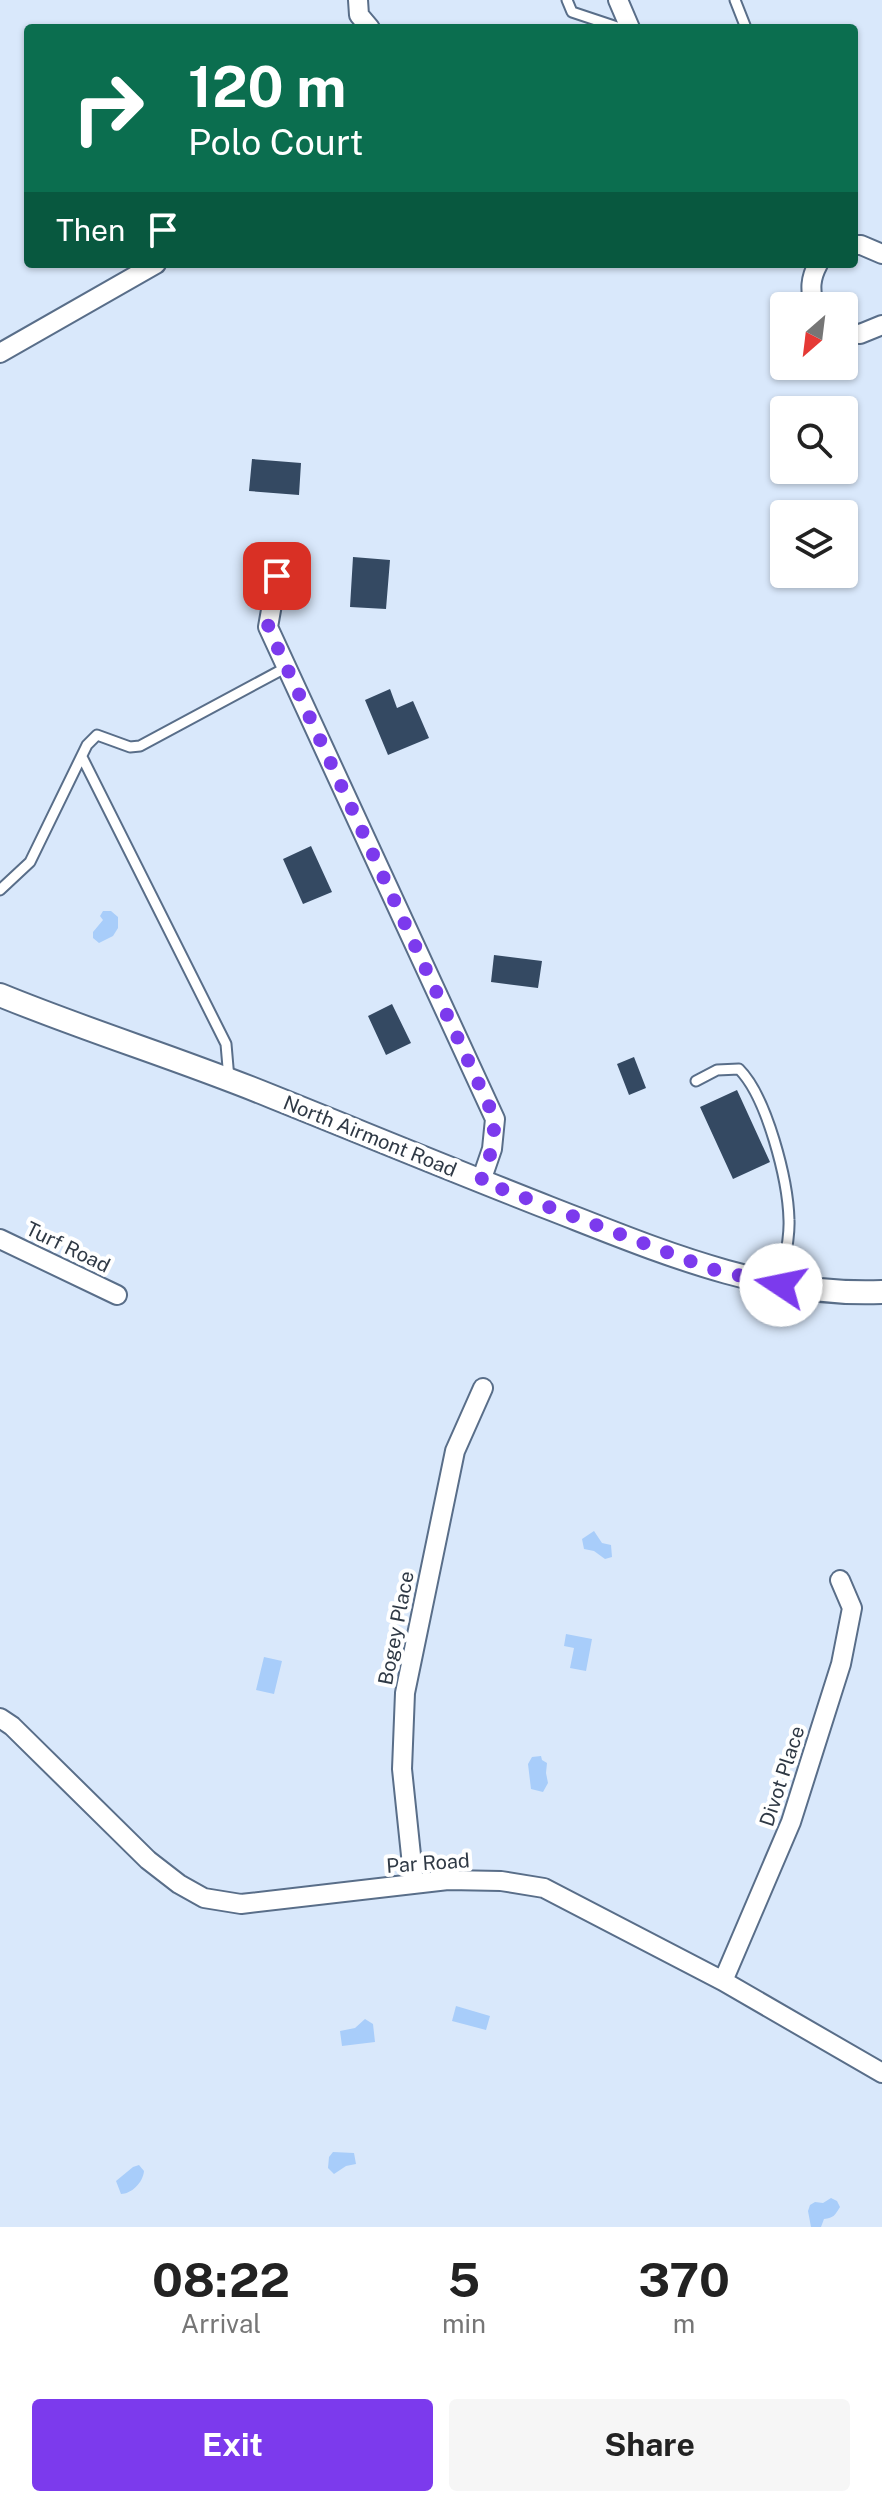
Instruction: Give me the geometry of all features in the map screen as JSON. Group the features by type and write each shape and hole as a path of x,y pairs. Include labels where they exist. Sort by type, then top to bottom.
{"street":[{"path":"358,0 359,15 367,24"},
{"path":"618,0 628,24"},
{"path":"858,245 882,254"},
{"path":"0,353 144,268"},
{"path":"810,292 816,268"},
{"path":"858,334 882,325"},
{"path":"277,576 268,627 495,1119 492,1149 481,1181"},
{"name":"North Airmont Road","path":"0,995 229,1079 481,1181 711,1269 781,1285 853,1293 882,1292"},
{"name":"Turf Road","path":"0,1239 117,1295"},
{"name":"Bogey Place","path":"414,1884 402,1769 405,1693 455,1451 483,1388"},
{"name":"Divot Place","path":"723,1981 791,1822 841,1664 852,1608 840,1580"},
{"name":"Par Road","path":"0,1718 12,1726 148,1860 179,1884 204,1898 241,1904 448,1880 544,1888 723,1981 882,2073"}],"lane":[{"path":"567,0 572,12 608,24"},
{"path":"735,0 744,24"},
{"path":"0,890 30,862 87,745 97,735 130,747 153,741 287,667"},
{"path":"82,757 226,1044 229,1079"},
{"path":"696,1081 717,1070 739,1069 759,1103 784,1174 790,1223 781,1285"}],"water":[{"path":"103,911 111,911 118,917 118,928 113,936 99,943 93,938 93,932 103,920 100,916"},
{"path":"594,1531 602,1543 611,1545 612,1557 605,1559 594,1551 584,1549 582,1539"},
{"path":"566,1634 592,1639 586,1671 570,1668 574,1648 564,1646"},
{"path":"264,1657 282,1661 274,1694 256,1690"},
{"path":"541,1756 547,1763 548,1783 543,1792 531,1789 528,1764 532,1757"},
{"path":"456,2006 490,2016 486,2030 452,2021"},
{"path":"365,2019 373,2024 375,2042 342,2046 340,2031 355,2028"},
{"path":"333,2152 354,2153 356,2164 334,2174 328,2168"},
{"path":"139,2165 144,2171 139,2184 121,2194 116,2181"},
{"path":"831,2198 840,2207 837,2212 824,2219 821,2227 811,2227 810,2205"}],"building":[{"path":"252,459 301,463 299,495 249,491"},
{"path":"353,557 390,560 386,609 350,607"},
{"path":"390,689 397,708 413,701 429,738 388,755 365,700"},
{"path":"311,846 332,892 303,904 283,859"},
{"path":"494,955 542,961 538,988 491,982"},
{"path":"392,1004 411,1043 386,1055 368,1016"},
{"path":"634,1057 646,1088 629,1095 617,1064"},
{"path":"737,1090 770,1162 733,1179 700,1107"}],"route":[{"path":"277,576 268,627 495,1119 492,1149 481,1181 711,1269 781,1285"}]}
